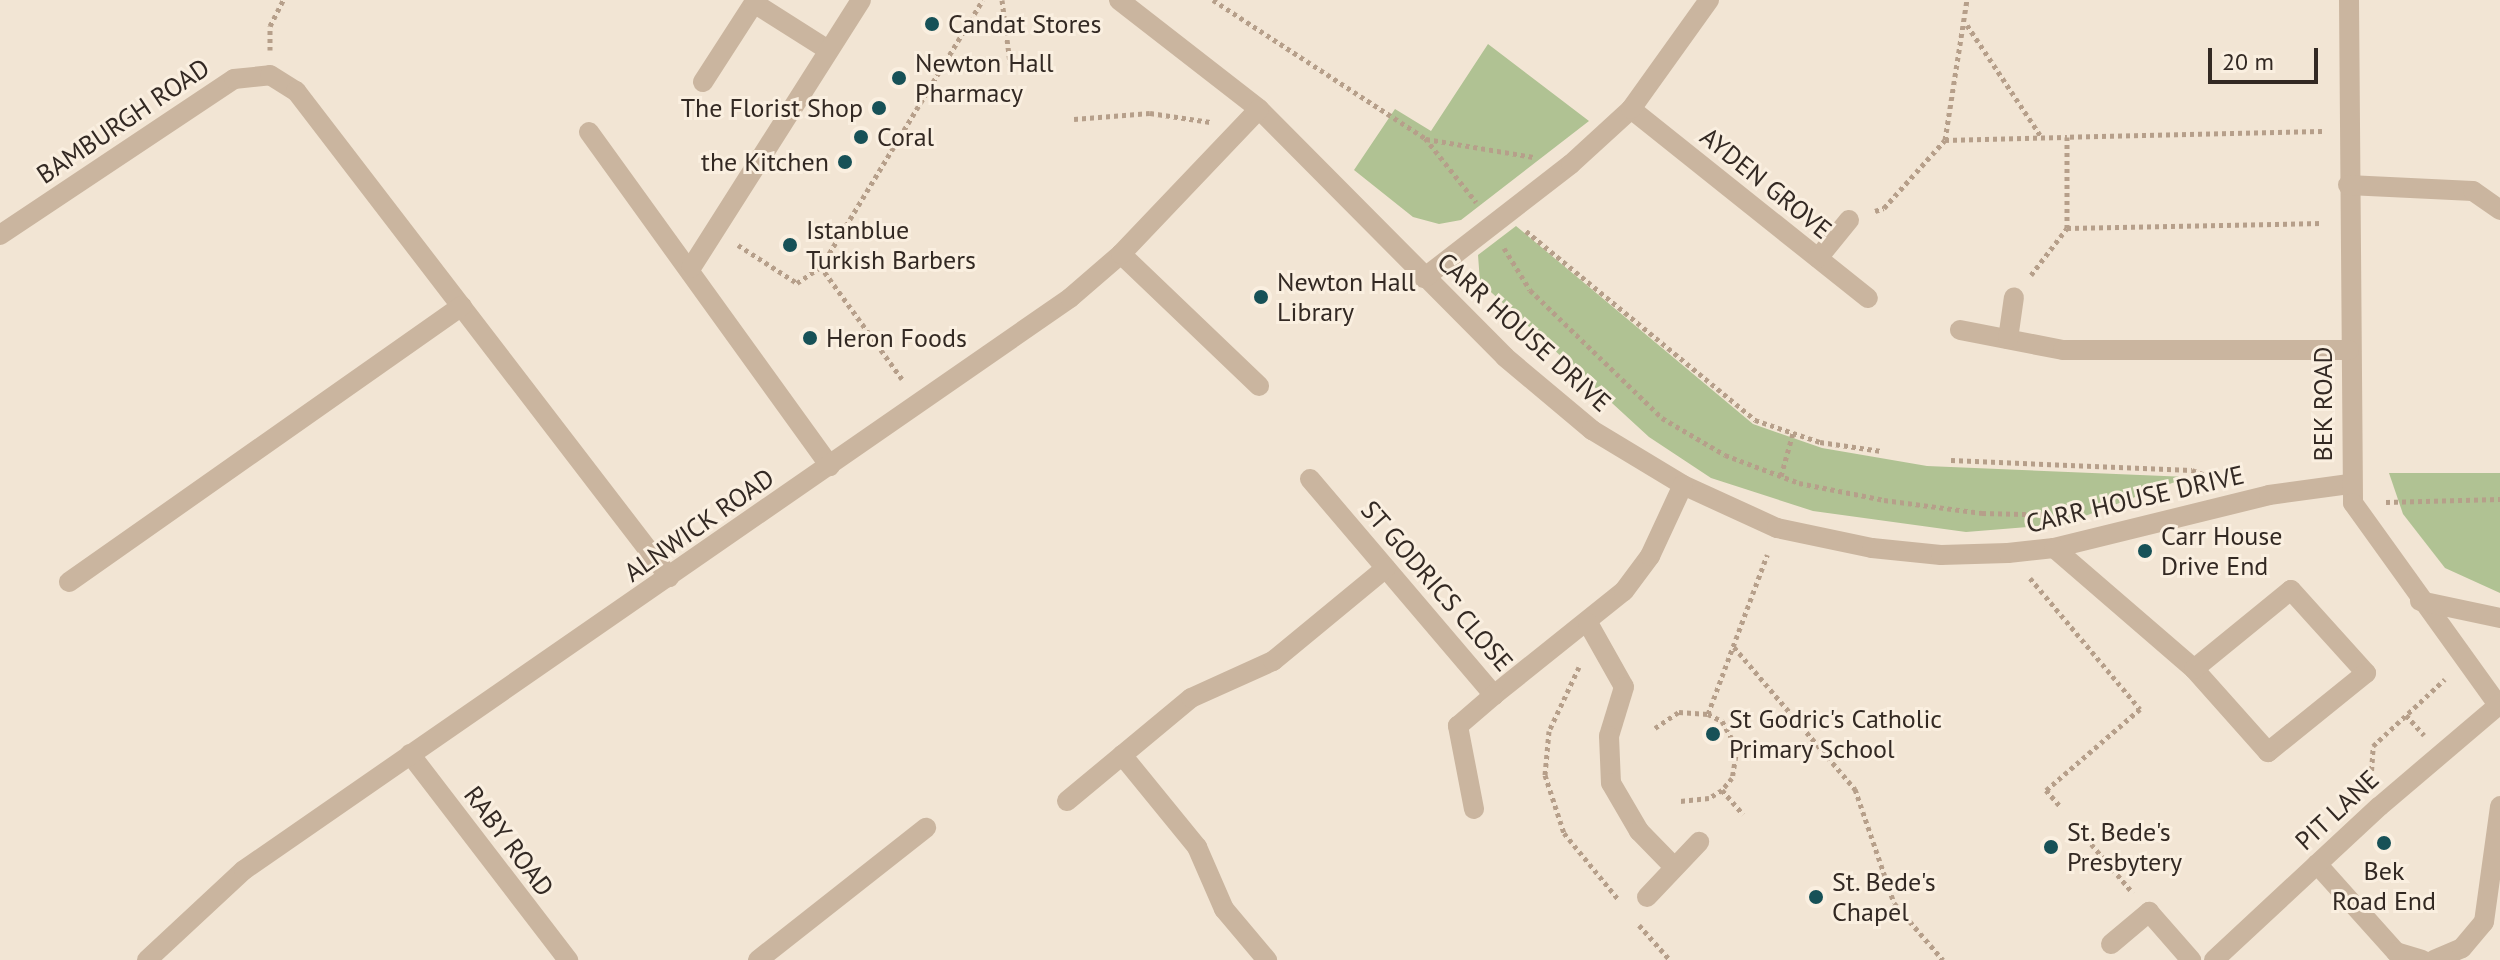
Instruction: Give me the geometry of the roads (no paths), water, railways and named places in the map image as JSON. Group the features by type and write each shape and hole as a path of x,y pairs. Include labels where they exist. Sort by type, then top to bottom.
{"street":[{"path":"691,268 861,0"},
{"name":"CARR HOUSE DRIVE","path":"1119,0 1259,109 1505,357 1592,430 1683,485 1777,528 1872,548 1941,555 2008,553 2054,548 2269,495 2351,493"},
{"path":"1424,278 1571,164 1631,109 1709,0"},
{"name":"BEK ROAD","path":"2349,0 2347,130 2351,493"},
{"path":"703,82 754,3 828,50"},
{"name":"BAMBURGH ROAD","path":"0,235 234,79 270,75 296,91 462,306"},
{"name":"ALNWICK ROAD","path":"147,960 244,870 1070,298 1121,254 1259,109"},
{"name":"AYDEN GROVE","path":"1631,109 1868,298"},
{"path":"589,132 691,268 830,466"},
{"path":"2348,185 2473,191 2500,210"},
{"path":"1818,258 1849,220"},
{"path":"1121,254 1259,386"},
{"path":"2008,339 2014,297"},
{"path":"69,582 462,306 669,577"},
{"path":"1960,330 2063,350 2349,350"},
{"name":"ST GODRICS CLOSE","path":"1310,479 1494,695 1588,623 1624,591 1650,556 1683,485"},
{"path":"2351,493 2420,601 2499,705"},
{"path":"2054,548 2194,669 2268,752 2366,673 2291,590 2194,669"},
{"path":"1067,801 1191,698 1273,661 1386,568"},
{"path":"2420,601 2500,618"},
{"path":"1588,623 1624,687 1609,736 1611,783 1639,831 1674,867"},
{"path":"1474,809 1458,726 1494,695"},
{"name":"PIT LANE","path":"2214,960 2380,806 2499,705"},
{"name":"RABY ROAD","path":"410,754 568,960"},
{"path":"1122,755 1197,847 1224,909 1267,960"},
{"path":"2434,960 2462,948 2484,922 2500,806"},
{"path":"758,960 926,828"},
{"path":"1647,897 1699,842"},
{"path":"2317,864 2396,952 2422,960"},
{"path":"2111,944 2149,912 2191,960"}],"place":[{"name":"Candat Stores","path":"932,24"},
{"name":"Newton Hall Pharmacy","path":"899,78"},
{"name":"The Florist Shop","path":"879,108"},
{"name":"Coral","path":"861,137"},
{"name":"the Kitchen","path":"845,162"},
{"name":"Istanblue Turkish Barbers","path":"790,245"},
{"name":"Newton Hall Library","path":"1261,297"},
{"name":"Heron Foods","path":"810,338"},
{"name":"Carr House Drive End","path":"2145,551"},
{"name":"St Godric's Catholic Primary School","path":"1713,734"},
{"name":"Bek Road End","path":"2384,843"},
{"name":"St. Bede's Presbytery","path":"2051,847"},
{"name":"St. Bede's Chapel","path":"1816,897"}]}
